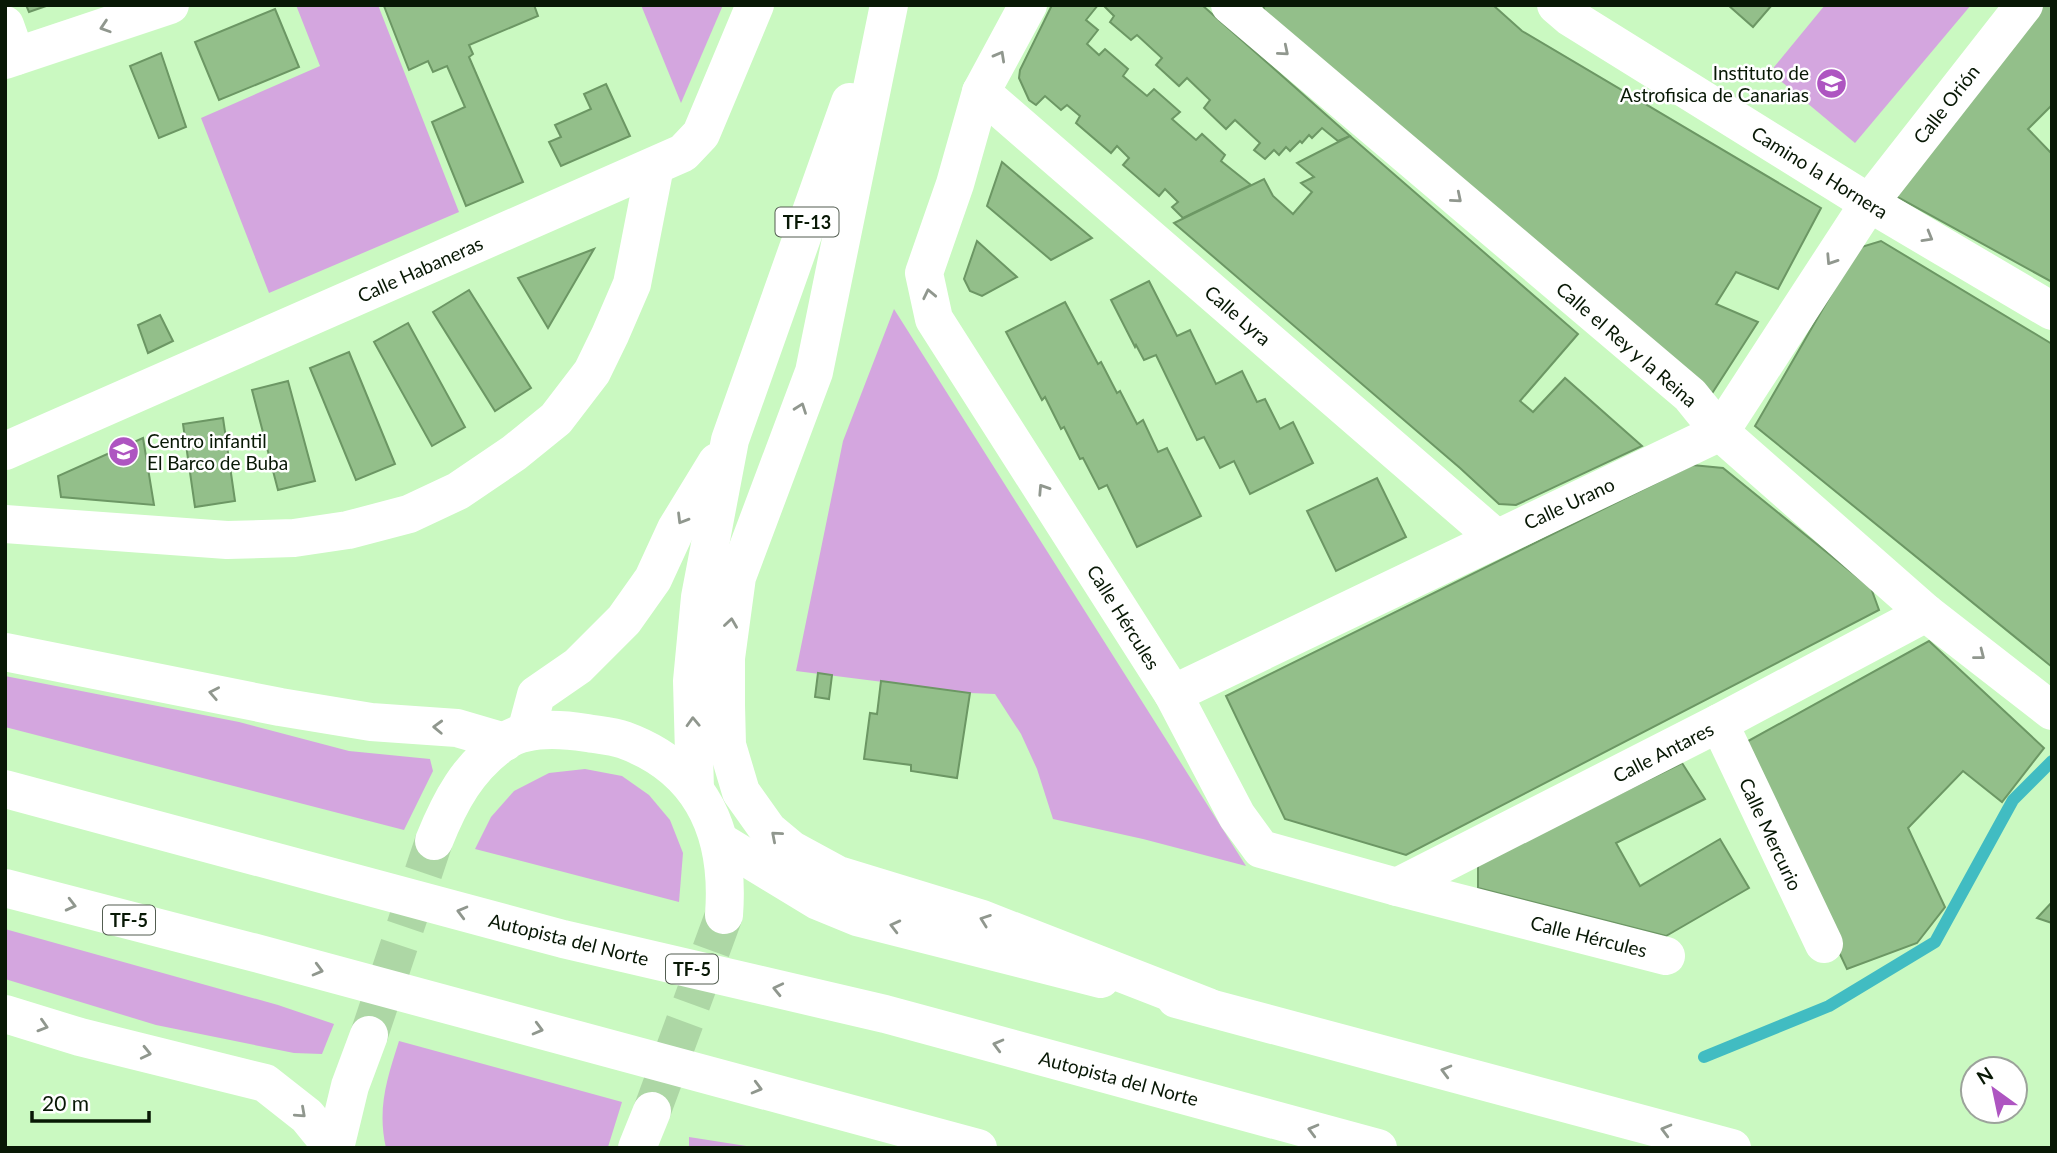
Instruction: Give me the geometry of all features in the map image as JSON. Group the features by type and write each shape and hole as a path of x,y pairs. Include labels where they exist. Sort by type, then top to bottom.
{"main road":[{"path":"9,47 170,5"},
{"name":"Calle Habaneras","path":"5,451 683,153 701,134 755,5"},
{"path":"889,5 814,372 737,577 726,658 726,705 727,745 741,792 768,830 792,850 838,876 982,919 1208,1007"},
{"name":"TF-13","path":"695,790 692,681 698,609 730,440 846,111 889,5"},
{"name":"Calle Hércules","path":"1028,5 981,93 955,184 924,273 934,319 1173,694 1237,816 1261,849 1666,956"},
{"name":"Camino la Hornera","path":"1556,5 1570,17 1869,203 2052,311"},
{"name":"Calle Orión","path":"1869,203 2024,5"},
{"name":"Calle el Rey y la Reina","path":"1232,6 1690,395 1720,432 1926,613 2052,710"},
{"name":"Calle Lyra","path":"981,93 1496,538"},
{"path":"5,524 227,540 294,538 348,530 409,514 458,491 514,453 556,419 592,372 632,284 655,166"},
{"path":"1720,432 1869,203"},
{"name":"Calle Urano","path":"1173,694 1720,432"},
{"name":"TF-13","path":"515,737 536,695 578,666 624,620 653,579 676,529 730,440"},
{"name":"Calle Antares","path":"1397,887 1719,723 1926,613"},
{"path":"5,652 371,722 457,727 515,737 573,731 623,740 662,758 702,799 721,842 726,885 724,915"},
{"name":"Calle Mercurio","path":"1719,723 1824,944"},
{"path":"435,841 448,806 470,774 515,737"},
{"name":"Autopista del Norte","path":"5,789 563,939 885,1014 1378,1148"},
{"path":"721,842 818,901 857,917 1208,1007 1732,1148"},
{"name":"TF-5","path":"5,888 279,959 978,1148"},
{"path":"5,1014 80,1037 265,1083 307,1116 334,1148"},
{"path":"334,1148 350,1086 369,1035"},
{"path":"637,1148 652,1111"}],"shaded area":[{"path":"296,5 378,5 459,212 269,293 201,118 320,66"},
{"path":"641,5 723,5 681,103"},
{"path":"1825,5 1971,5 1855,143 1770,72"},
{"path":"894,309 1246,866 1053,819 1037,769 1021,734 995,694 796,671 843,441"},
{"path":"5,676 239,722 349,751 430,759 433,771 404,830 5,727"},
{"path":"585,769 622,776 649,795 670,820 683,853 679,902 475,849 491,817 514,791 549,773"},
{"path":"5,929 278,1005 334,1024 322,1054 294,1053 156,1025 5,979"},
{"path":"399,1041 622,1102 608,1147 386,1148 383,1107 387,1081"},
{"path":"689,1137 759,1148 689,1148"}],"building":[{"path":"26,5 49,5 29,12"},
{"path":"534,5 538,16 469,45 473,54 469,57 523,182 466,206 432,122 465,107 447,66 433,72 428,61 409,70 384,6"},
{"path":"1052,5 1098,5 1086,20 1098,30 1087,44 1099,55 1105,49 1128,69 1123,76 1147,96 1154,89 1180,112 1172,119 1196,140 1202,134 1225,155 1221,161 1251,185 1183,218 1172,207 1178,202 1165,189 1159,196 1123,165 1129,158 1117,146 1111,153 1076,123 1080,116 1067,105 1061,110 1045,96 1036,105 1029,100 1019,78 1020,70"},
{"path":"1103,5 1202,5 1350,136 1338,141 1322,128 1312,138 1309,135 1302,143 1300,141 1290,151 1286,147 1279,155 1274,150 1265,159 1254,150 1260,143 1235,120 1226,129 1204,108 1210,100 1187,78 1179,86 1156,65 1162,58 1137,35 1131,40 1110,22 1114,16"},
{"path":"1263,5 1493,5 1522,31 1821,208 1778,289 1736,272 1716,304 1758,322 1711,395 1266,17"},
{"path":"1728,5 1772,5 1753,27"},
{"path":"2034,5 2052,5 2052,105 2028,129 2052,154 2052,282 1881,188"},
{"path":"275,9 299,67 219,100 195,42"},
{"path":"161,53 186,127 159,138 130,66"},
{"path":"606,84 630,136 561,166 549,142 561,137 555,125 591,109 584,94"},
{"path":"1350,136 1578,334 1520,401 1533,412 1565,378 1642,446 1516,505 1499,504 1174,223 1264,179 1273,196 1293,214 1312,192 1301,183 1314,177 1297,163"},
{"path":"1002,162 1092,238 1051,260 987,206"},
{"path":"977,241 1017,277 982,296 970,291 964,279"},
{"path":"1881,241 2052,344 2052,667 1755,426 1858,248"},
{"path":"594,249 548,328 518,278"},
{"path":"1149,281 1177,336 1190,330 1216,384 1242,371 1257,402 1265,399 1280,429 1293,422 1313,463 1250,494 1234,461 1220,468 1204,437 1197,440 1156,355 1144,360 1111,300"},
{"path":"469,290 531,388 495,411 433,312"},
{"path":"1065,302 1098,364 1101,362 1117,393 1120,391 1137,424 1143,420 1158,452 1167,448 1201,516 1137,547 1107,485 1099,489 1064,427 1061,429 1045,397 1042,400 1006,332"},
{"path":"160,315 173,341 148,353 138,325"},
{"path":"408,323 465,427 432,446 374,342"},
{"path":"349,352 395,464 356,480 310,368"},
{"path":"288,381 315,481 278,490 252,390"},
{"path":"223,418 235,501 195,507 183,424"},
{"path":"143,438 154,505 61,497 58,476"},
{"path":"1692,465 1723,468 1871,588 1879,610 1406,855 1285,819 1226,696"},
{"path":"1377,478 1406,537 1336,571 1307,511"},
{"path":"1929,641 2044,748 2002,802 1963,771 1908,828 1945,907 1917,943 1847,969 1741,745"},
{"path":"818,673 832,675 829,699 815,697"},
{"path":"881,681 970,693 957,778 911,771 911,765 864,759 870,713 877,714"},
{"path":"1682,763 1705,799 1616,843 1640,886 1720,839 1749,888 1666,936 1478,888 1478,863"},
{"path":"2052,902 2052,923 2037,918"}],"waterway":[{"path":"1704,1057 1829,1006 1935,942 2013,800 2052,761"}],"tunnel":[{"path":"369,1035 434,841"},
{"path":"652,1111 724,915"}],"place":[{"name":"Instituto de Astrofisica de Canarias","path":"1832,83"},
{"name":"Centro infantil El Barco de Buba","path":"124,451"}]}
